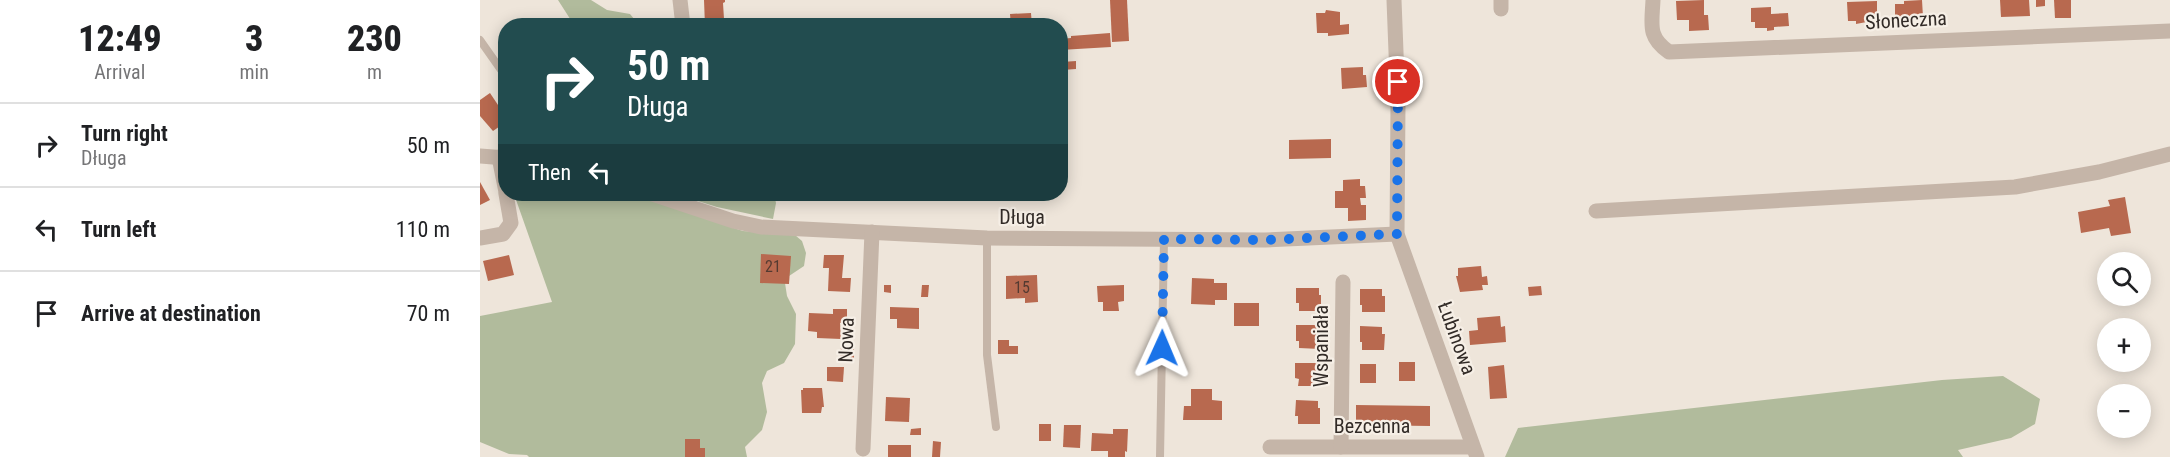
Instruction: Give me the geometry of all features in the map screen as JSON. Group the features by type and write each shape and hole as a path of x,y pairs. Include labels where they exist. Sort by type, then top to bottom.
{"street":[{"path":"680,0 682,18"},
{"path":"1394,0 1398,93 1397,234"},
{"name":"Słoneczna","path":"1653,0 1652,36 1658,45 1669,52 2170,31"},
{"path":"1596,211 2015,187 2099,172 2170,154"},
{"path":"480,156 498,158"},
{"path":"480,238 503,234 512,223 508,201"},
{"name":"Długa","path":"673,201 734,221 761,227 987,238 1265,240 1397,234"},
{"name":"Nowa","path":"863,449 872,232"},
{"name":"Łubinowa","path":"1397,234 1475,452"},
{"name":"Wspaniała","path":"1341,447 1343,282"},
{"name":"Bezcenna","path":"1270,447 1475,452"}],"lane":[{"path":"480,40 498,66"},
{"path":"987,238 987,355 996,427"},
{"path":"1160,457 1164,239"}],"green space":[{"path":"558,0 591,0 607,10 630,14 633,18 570,18"},
{"path":"516,201 652,201 743,231 795,235 802,241 806,253 804,266 789,276 785,283 787,296 796,314 795,344 784,363 767,371 762,383 767,412 762,430 745,447 747,457 529,457 509,454 480,442 480,316 552,302"},
{"path":"698,201 776,201 776,203 773,219"},
{"path":"2003,376 2040,399 2035,424 2011,438 1958,450 1963,457 1505,457 1518,428 1942,380"}],"building":[{"path":"704,0 725,0 723,3 724,18 705,18"},
{"path":"1110,0 1127,0 1129,41 1112,42"},
{"path":"1704,0 1704,15 1708,15 1709,30 1689,31 1689,20 1677,20 1676,1"},
{"path":"1922,0 1923,17 1895,21 1895,4"},
{"path":"2000,0 2029,0 2030,16 2001,17"},
{"path":"2036,0 2045,0 2045,6 2036,7"},
{"path":"2054,0 2071,0 2071,18 2055,18"},
{"path":"1877,1 1877,20 1856,24 1856,21 1848,21 1847,2"},
{"path":"1771,7 1771,14 1788,13 1789,26 1774,27 1774,30 1767,31 1767,28 1755,28 1755,22 1751,22 1751,8"},
{"path":"1326,10 1340,12 1340,25 1349,24 1349,34 1328,36 1328,33 1317,33 1316,13 1325,13"},
{"path":"1031,13 1031,18 1010,18 1010,14"},
{"path":"1110,33 1111,47 1068,50 1068,38 1071,36"},
{"path":"1076,61 1076,69 1068,70 1068,62"},
{"path":"1363,67 1367,87 1342,89 1341,68"},
{"path":"490,93 498,105 498,128 493,131 480,116 480,100"},
{"path":"1331,139 1331,158 1289,159 1289,140"},
{"path":"1360,179 1360,186 1365,186 1366,198 1360,198 1361,205 1366,205 1366,220 1348,221 1348,208 1335,208 1335,191 1343,191 1343,180"},
{"path":"480,182 490,200 480,205"},
{"path":"2125,197 2131,233 2111,236 2109,228 2081,233 2078,212 2110,206 2108,200"},
{"path":"761,254 791,256 789,284 760,283"},
{"path":"509,255 514,275 488,281 483,261"},
{"path":"824,255 844,255 842,278 851,278 850,292 828,291 829,268 823,268"},
{"path":"1481,266 1482,277 1487,276 1488,285 1482,285 1483,290 1460,292 1456,276 1458,276 1458,268"},
{"path":"1037,275 1038,302 1025,303 1025,298 1006,299 1006,276"},
{"path":"1192,278 1214,279 1214,283 1227,283 1227,300 1215,300 1215,305 1191,304"},
{"path":"884,285 891,285 891,293 884,292"},
{"path":"922,285 929,285 928,297 921,297"},
{"path":"1124,285 1124,301 1118,302 1119,311 1103,311 1103,302 1098,302 1097,286"},
{"path":"1541,286 1542,295 1529,296 1528,287"},
{"path":"1296,288 1319,288 1321,311 1299,311 1299,303 1296,303"},
{"path":"1360,289 1382,289 1382,296 1385,296 1385,312 1362,312"},
{"path":"1234,303 1259,303 1259,326 1234,326"},
{"path":"890,307 919,308 919,329 897,328 897,319 890,319"},
{"path":"833,309 847,309 847,323 840,323 841,339 817,338 817,332 808,331 809,313 833,314"},
{"path":"1500,316 1501,327 1505,326 1506,342 1470,345 1469,331 1478,330 1477,318"},
{"path":"1296,325 1318,325 1318,333 1321,333 1320,349 1299,348 1299,341 1296,341"},
{"path":"1360,326 1382,327 1382,334 1385,334 1384,350 1362,350"},
{"path":"998,340 1009,340 1009,346 1018,346 1018,354 998,354"},
{"path":"841,347 854,348 854,359 840,358"},
{"path":"1399,362 1415,362 1415,381 1399,381"},
{"path":"1295,363 1318,363 1320,386 1298,386 1299,379 1295,378"},
{"path":"1360,364 1376,364 1376,383 1360,383"},
{"path":"1504,365 1507,398 1490,399 1488,367"},
{"path":"827,367 844,367 843,382 827,381"},
{"path":"803,388 822,388 824,407 821,413 802,413 801,390"},
{"path":"1191,389 1212,389 1212,400 1222,401 1222,420 1183,420 1184,406 1191,406"},
{"path":"886,397 910,398 909,422 885,421"},
{"path":"1296,400 1318,401 1320,424 1298,424 1298,416 1295,416"},
{"path":"1356,405 1430,406 1430,426 1356,425"},
{"path":"1039,424 1051,424 1051,441 1039,441"},
{"path":"1064,425 1081,425 1080,448 1063,447"},
{"path":"921,428 921,435 910,435 911,429"},
{"path":"1113,429 1128,429 1125,457 1108,457 1108,451 1091,451 1092,433 1113,434"},
{"path":"685,439 700,439 700,448 705,448 705,457 685,457"},
{"path":"933,441 941,442 940,457 932,457"},
{"path":"888,445 911,445 911,457 888,457"}],"route":[{"path":"1162,348 1164,239 1265,240 1397,234 1398,82"}]}
